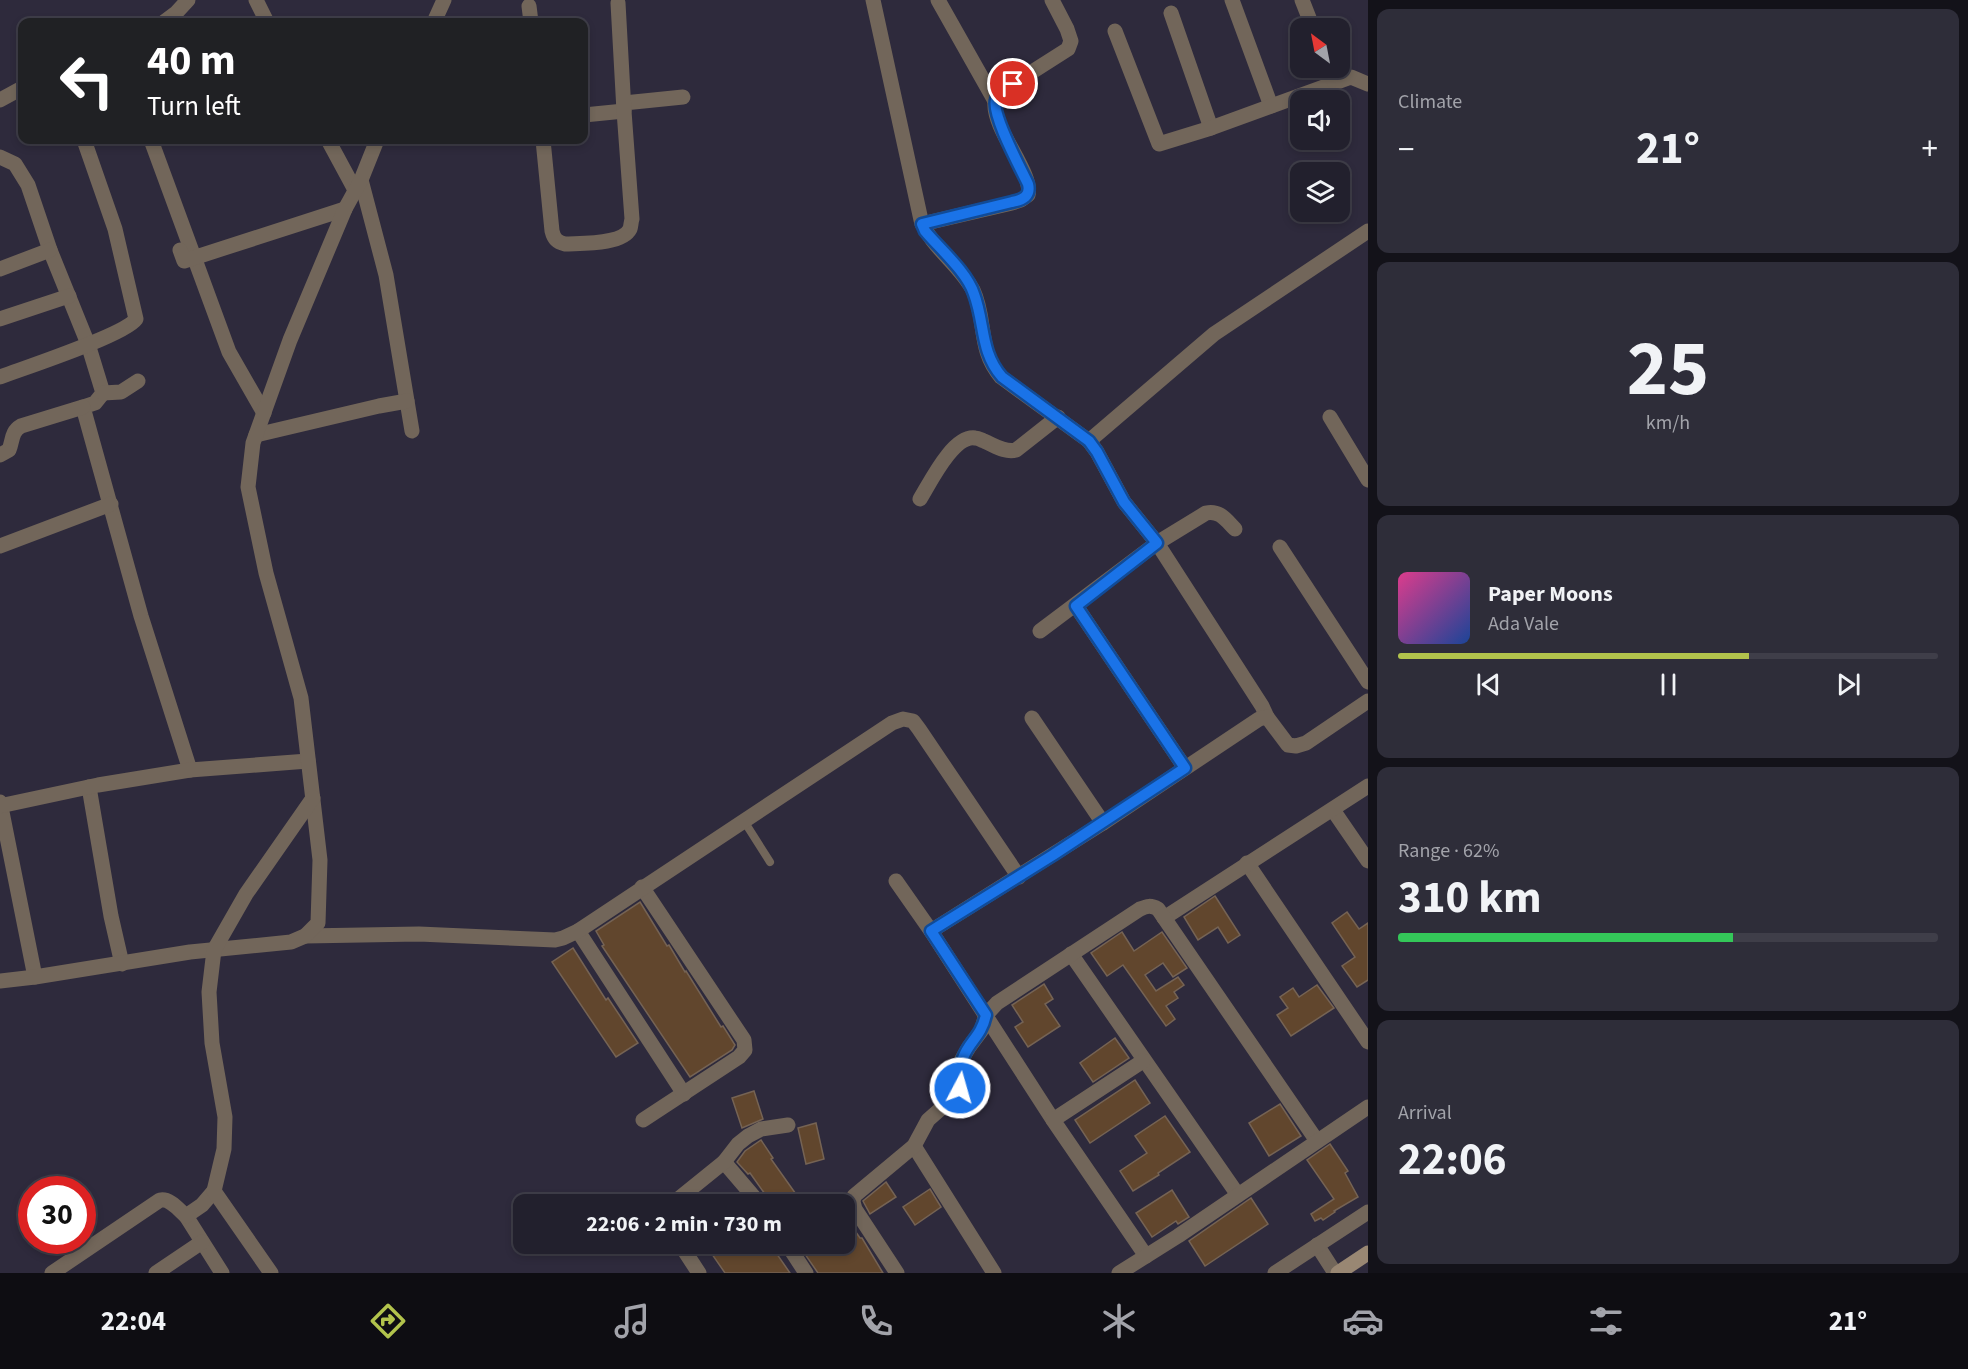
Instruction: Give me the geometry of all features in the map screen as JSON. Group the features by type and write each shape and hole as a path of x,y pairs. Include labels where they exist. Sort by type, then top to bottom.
{"street":[{"path":"169,18 188,0"},
{"path":"256,0 265,18"},
{"path":"436,18 444,0"},
{"path":"873,0 922,224 925,231 974,292 987,356 993,367 1002,377 1089,441 1124,502 1157,543 1267,717 1271,719 1288,745 1296,746 1306,743 1368,701"},
{"path":"922,224 1022,200 1028,195 1029,189 1010,148 996,110 995,100 938,0"},
{"path":"995,100 1002,91 1068,49 1071,41 1052,0"},
{"path":"1232,0 1271,106"},
{"path":"1302,0 1309,18"},
{"path":"543,144 554,238 565,244 616,240 624,236 630,229 632,219 618,3"},
{"path":"529,6 530,18"},
{"path":"1171,13 1210,128"},
{"path":"1115,31 1159,144 1351,77 1368,84"},
{"path":"1333,78 1335,83"},
{"path":"0,100 18,90"},
{"path":"588,114 682,97"},
{"path":"0,377 128,327 136,319 115,229 85,144"},
{"path":"153,144 229,352 264,412"},
{"path":"331,144 358,185 386,275 412,431"},
{"path":"0,981 214,950 291,942 304,936 318,923 320,860 301,698 266,573 248,487 253,443 290,340 345,209 375,144"},
{"path":"0,157 15,164 28,185 50,250 88,344 103,393"},
{"path":"180,250 184,261 345,209"},
{"path":"1089,441 1214,334 1368,231"},
{"path":"0,269 50,250"},
{"path":"0,320 69,296"},
{"path":"0,454 9,450 15,429 95,403 103,393 121,392 138,381"},
{"path":"256,435 407,401"},
{"path":"83,407 141,616 190,770"},
{"path":"920,499 947,457 964,440 976,438 1010,451 1016,450 1058,417"},
{"path":"1330,417 1368,480"},
{"path":"0,546 111,504"},
{"path":"1040,632 1157,543 1206,513 1214,511 1222,515 1235,529"},
{"path":"1280,547 1368,682"},
{"path":"1076,606 1185,768"},
{"path":"931,931 1103,823 1259,719 1267,717"},
{"path":"1032,718 1103,823"},
{"path":"304,936 419,934 555,940 563,938 578,931 892,723 903,719 913,721 1019,877"},
{"path":"35,977 0,805 190,770 308,761"},
{"path":"1164,918 1368,786"},
{"path":"89,787 111,916 122,964"},
{"path":"186,1216 214,1191 224,1149 225,1117 212,1043 209,992 214,950 246,894 313,798"},
{"path":"1334,810 1368,861"},
{"path":"1247,863 1368,1042"},
{"path":"896,881 931,931 1053,1120 1146,1256"},
{"path":"642,887 744,1040 745,1050 739,1058 643,1120"},
{"path":"897,1273 855,1209 854,1196 914,1146 928,1120 954,1097 960,1088 962,1059 981,1031 986,1015 1002,998 1148,906 1158,909 1317,1141"},
{"path":"578,931 684,1094"},
{"path":"1071,954 1238,1195"},
{"path":"1053,1120 1143,1061"},
{"path":"1119,1273 1368,1107"},
{"path":"684,1194 724,1162 738,1144 748,1136 761,1130 788,1125"},
{"path":"914,1146 994,1273"},
{"path":"724,1162 751,1194"},
{"path":"214,1191 271,1273"},
{"path":"52,1273 159,1200 164,1199 171,1202 186,1216 222,1273"},
{"path":"1275,1273 1368,1212"},
{"path":"156,1273 202,1242"},
{"path":"1317,1245 1336,1273 1368,1253"},
{"path":"687,1254 699,1273"},
{"path":"794,1254 806,1273"}],"lane":[{"path":"744,821 770,862"}],"building":[{"path":"1215,896 1240,935 1228,943 1218,927 1198,940 1184,917"},
{"path":"640,902 667,946 669,945 735,1045 732,1050 690,1077 602,946 604,945 596,931"},
{"path":"1347,912 1359,929 1368,923 1368,980 1357,987 1342,966 1355,957 1332,923"},
{"path":"1122,932 1134,951 1162,932 1187,968 1173,977 1163,963 1145,975 1156,991 1178,977 1184,985 1174,992 1178,998 1166,1006 1175,1019 1166,1026 1123,965 1107,976 1091,953"},
{"path":"573,948 606,1000 608,998 638,1043 616,1057 552,962"},
{"path":"1044,984 1053,999 1045,1004 1060,1026 1028,1047 1015,1027 1023,1022 1012,1005"},
{"path":"1317,985 1334,1008 1291,1036 1277,1015 1288,1008 1280,997 1293,988 1299,997"},
{"path":"1115,1038 1129,1058 1093,1082 1080,1063"},
{"path":"1135,1080 1150,1103 1090,1143 1075,1120"},
{"path":"754,1091 763,1119 742,1128 732,1098"},
{"path":"1280,1104 1301,1136 1269,1156 1249,1123"},
{"path":"1165,1116 1190,1152 1133,1191 1120,1171 1147,1153 1135,1136"},
{"path":"816,1123 824,1159 806,1164 798,1128"},
{"path":"761,1140 773,1158 771,1159 796,1194 765,1194 750,1173 748,1174 737,1162 745,1151"},
{"path":"1330,1144 1348,1171 1345,1173 1358,1197 1323,1220 1321,1218 1315,1221 1311,1214 1334,1199 1307,1160"},
{"path":"886,1182 896,1197 870,1214 863,1201"},
{"path":"930,1189 941,1207 915,1225 903,1207"},
{"path":"1172,1190 1189,1217 1178,1224 1176,1221 1152,1237 1136,1213"},
{"path":"1251,1198 1268,1224 1205,1266 1189,1241"},
{"path":"855,1231 862,1238 883,1273 818,1273 805,1254 855,1254"},
{"path":"712,1254 777,1254 790,1273 725,1273"}],"route":[{"path":"960,1088 962,1059 984,1026 986,1015 931,931 1019,877 1185,768 1076,606 1157,543 1124,502 1089,441 1002,377 993,367 987,356 974,292 925,231 922,224 1022,200 1028,195 1028,184 1010,148 996,110 995,100 1002,91 1013,84"}]}
